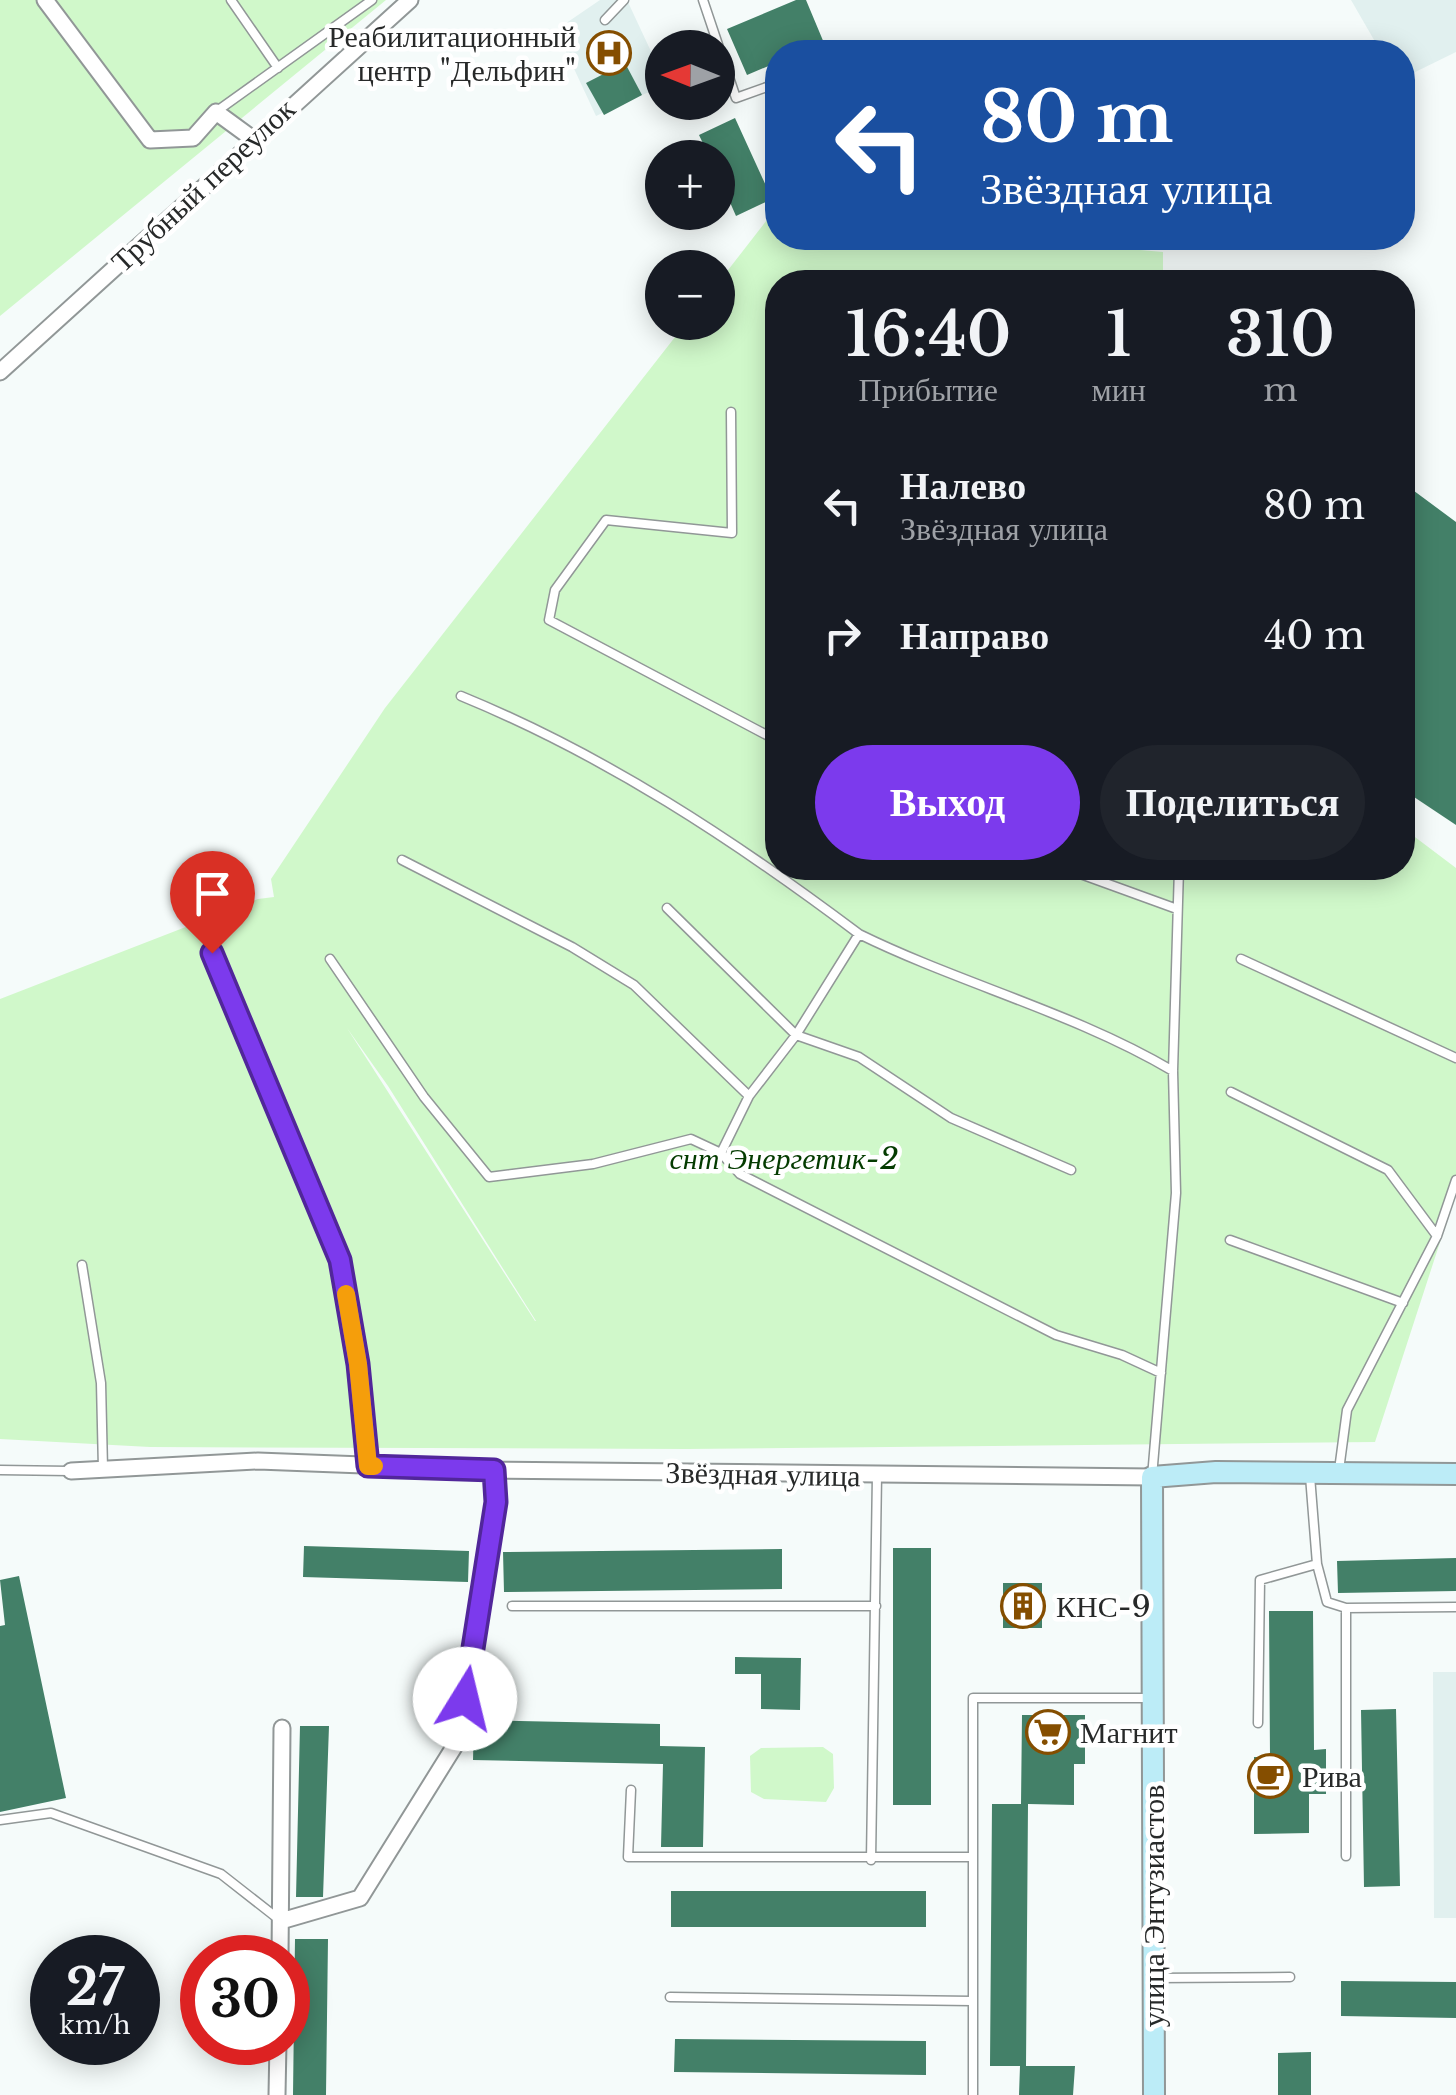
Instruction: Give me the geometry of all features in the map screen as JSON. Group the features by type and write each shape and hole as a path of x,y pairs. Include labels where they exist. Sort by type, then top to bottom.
{"street":[{"path":"45,0 150,140 194,138 216,112 253,139"},
{"name":"Трубный переулок","path":"0,372 410,0"},
{"name":"Звёздная улица","path":"70,1471 258,1461 494,1470 876,1475 1456,1473"},
{"path":"281,1921 360,1898 459,1739 496,1502 494,1470"},
{"name":"улица Энтузиастов","path":"1152,1477 1154,2095"},
{"path":"281,1935 282,1728"},
{"path":"277,2095 278,2065"}],"lane":[{"path":"230,0 278,68"},
{"path":"216,112 372,0"},
{"path":"605,20 624,0"},
{"path":"703,0 736,98 765,88"},
{"path":"732,412 732,533 606,520 554,590 549,620 765,735"},
{"path":"461,696 540,728 611,765 765,864"},
{"path":"402,860 572,946 634,984 749,1096"},
{"path":"786,880 858,934 919,964 1130,1045 1173,1071"},
{"path":"1097,880 1178,909"},
{"path":"1152,1477 1176,1193 1173,1071 1179,880"},
{"path":"667,908 796,1035 859,1057 951,1118 1071,1170"},
{"path":"721,1153 749,1096 796,1035 858,934"},
{"path":"212,953 340,1260 358,1364 368,1466"},
{"path":"1241,958 1456,1058"},
{"path":"330,959 424,1097 489,1177 593,1164 691,1139 721,1153 740,1174 1056,1334 1122,1354 1162,1373"},
{"path":"1230,1092 1388,1170 1438,1236"},
{"path":"1338,1472 1346,1410 1438,1236 1456,1180"},
{"path":"1230,1240 1402,1304"},
{"path":"82,1265 101,1383 103,1469"},
{"path":"0,1470 70,1471"},
{"path":"1310,1471 1317,1564 1328,1602 1346,1608 1456,1607"},
{"path":"871,1860 876,1475"},
{"path":"1258,1724 1260,1580 1317,1564"},
{"path":"512,1606 876,1606"},
{"path":"1346,1608 1346,1856"},
{"path":"973,2095 973,1698 1154,1698"},
{"path":"631,1790 628,1858 973,1857"},
{"path":"0,1820 51,1813 85,1825 220,1874 281,1921"},
{"path":"1152,1978 1290,1977"},
{"path":"670,1997 972,2001"}],"shaded area":[{"name":"Реабилитационный центр \"Дельфин\"","path":"600,0 627,0 645,39 645,94 596,116 556,30"},
{"path":"1351,0 1456,0 1456,52 1415,72 1415,40 1374,40"},
{"path":"1433,1672 1456,1672 1456,1918 1434,1918"}],"green space":[{"path":"0,0 386,0 0,316"},
{"name":"снт Энергетик-2","path":"765,222 765,250 1163,252 1163,270 765,270 765,880 1415,880 1415,837 1456,868 1456,1193 1375,1442 687,1449 150,1447 0,1439 0,999 258,899 274,897 271,879 385,708 673,340 735,340 735,261","holes":["347,1028 388,1086 535,1321"]},
{"path":"823,1747 833,1754 834,1788 826,1802 764,1799 751,1792 750,1756 761,1748"}],"building":[{"path":"796,0 806,0 823,40 765,40 765,67 747,75 735,47 735,30 727,30"},
{"path":"625,63 642,95 604,115 586,83"},
{"path":"735,118 765,184 765,202 736,216 735,140 701,140 699,135"},
{"path":"1415,492 1456,522 1456,825 1415,798"},
{"path":"304,1546 469,1551 468,1582 303,1577"},
{"path":"893,1548 931,1548 931,1805 893,1805"},
{"path":"782,1549 782,1589 504,1592 503,1552"},
{"path":"1456,1558 1456,1591 1338,1593 1337,1561"},
{"path":"19,1576 66,1798 0,1812 0,1626 5,1625 0,1580"},
{"name":"КНС-9","path":"1003,1583 1042,1583 1042,1628 1003,1628"},
{"path":"1269,1611 1313,1611 1314,1750 1326,1749 1326,1794 1309,1794 1309,1833 1254,1834 1254,1757 1270,1757"},
{"path":"735,1657 801,1658 800,1710 761,1709 761,1674 735,1674"},
{"path":"1396,1709 1400,1886 1364,1887 1361,1710"},
{"path":"1022,1715 1085,1715 1085,1764 1074,1764 1074,1805 1028,1804 1026,2066 990,2066 992,1804 1021,1804"},
{"path":"474,1720 660,1724 660,1746 705,1747 703,1847 661,1847 663,1764 473,1760"},
{"path":"300,1726 329,1726 323,1897 296,1897"},
{"path":"671,1891 926,1891 926,1927 671,1927"},
{"path":"310,1939 328,1939 326,2095 293,2095 293,2065 310,2065"},
{"path":"1341,1981 1456,1982 1456,2018 1341,2016"},
{"path":"675,2039 926,2041 926,2075 674,2072"},
{"path":"1311,2052 1311,2095 1278,2095 1278,2053"},
{"path":"1020,2066 1075,2066 1073,2095 1019,2095"}],"slow traffic":[{"path":"346,1294 358,1364 368,1466 374,1466"}],"place":[{"name":"Реабилитационный центр \"Дельфин\"","path":"609,53"},
{"name":"КНС-9","path":"1023,1606"},
{"name":"Магнит","path":"1048,1732"},
{"name":"Рива","path":"1270,1776"}],"route":[{"path":"212,953 340,1260 358,1364 368,1466 494,1470 496,1502 465,1699"}]}
